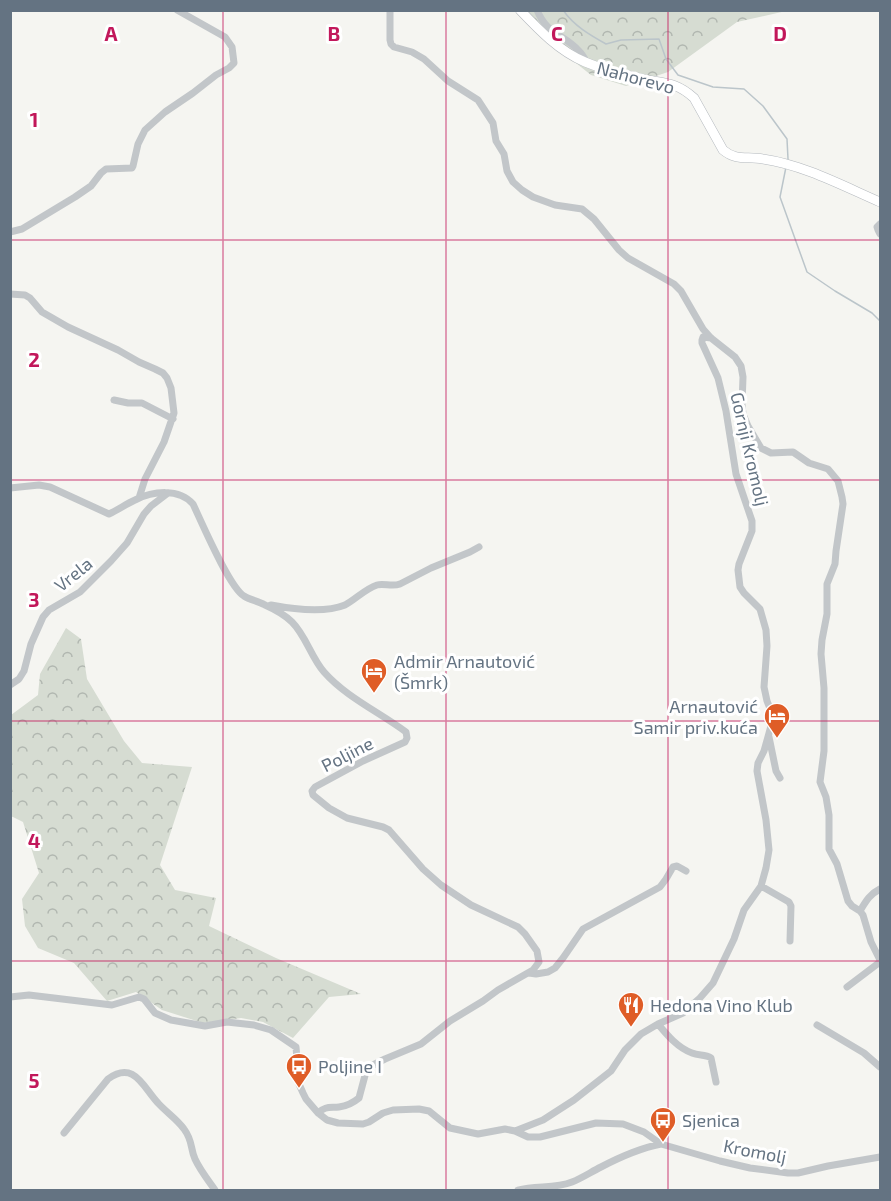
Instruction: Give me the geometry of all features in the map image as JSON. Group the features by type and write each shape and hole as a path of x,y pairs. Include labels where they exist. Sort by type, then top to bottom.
{"street":[{"path":"10,232 22,229 75,197 91,186 106,169 132,168 138,144 145,130 165,112 234,63 232,47 225,37 177,10"},
{"path":"390,10 391,44 424,59 448,81 478,100 493,123 496,141 504,154 507,171 513,182 533,197 582,209 594,219 628,258 674,284 687,298 698,321 711,338 735,357 741,366 743,414 761,448 771,453 794,452 809,463 828,469 838,481 843,504 835,564 827,584 827,614 821,654 824,688 824,750 820,782 826,797 829,815 829,849 837,864 848,901 863,915 871,942 880,961 847,987"},
{"name":"Nahorevo","path":"520,10 561,48 576,58 641,79 666,82 689,93 723,150 729,156 760,158 787,164 880,202"},
{"path":"537,10 545,25 580,51 587,63"},
{"path":"880,224 878,227 880,234"},
{"path":"10,294 25,295 42,312 155,369 167,378 171,388 174,413 139,498"},
{"name":"Gornji Kromolj","path":"516,1131 543,1120 574,1100 611,1071 625,1050 641,1034 683,1013 699,999 713,983 734,939 744,910 761,886 769,850 758,771 758,764 771,726 771,711 764,687 766,630 760,609 740,587 739,564 752,531 752,521 736,474 718,378 702,343 706,336 711,338"},
{"path":"114,400 142,403 172,419"},
{"path":"10,488 39,485 50,487 109,514 139,498 162,492 168,493"},
{"name":"Poljine","path":"168,493 188,498 193,504 236,589 242,595 265,605 293,622 320,666 335,683 406,732 405,742 315,787 312,791 314,795 329,808 347,818 389,830 423,869 441,885 471,905 518,927 537,951 539,962 529,973"},
{"name":"Vrela","path":"10,685 19,679 24,671 31,644 43,617 49,610 80,592 127,543 151,506 168,493"},
{"path":"265,605 315,610 342,606 376,585 395,586 479,547"},
{"path":"769,734 776,771 780,778"},
{"path":"318,1113 327,1107 338,1107 352,1103 359,1098 367,1068 421,1044 450,1021 529,973 548,972 555,968 583,929 660,887 673,867 676,866 686,871"},
{"path":"761,886 789,902 791,906 790,941"},
{"path":"860,911 867,898 880,888"},
{"path":"10,997 29,995 112,1005 139,997 144,999 155,1013 171,1020 205,1026 227,1022 254,1024 271,1030 296,1047 299,1084 306,1100 327,1120 338,1123 363,1124 393,1110 419,1109 429,1111 450,1128 478,1134 505,1129 528,1137 540,1137 596,1123 623,1124 644,1131 662,1144"},
{"path":"658,1024 672,1041 692,1053 709,1055 716,1082"},
{"path":"817,1025 864,1053 880,1067"},
{"path":"64,1133 108,1079 120,1072 131,1074 139,1079 159,1105 185,1130 191,1141 196,1161 215,1191"},
{"path":"518,1191 535,1187 562,1186 629,1154 662,1144"},
{"name":"Kromolj","path":"662,1144 750,1168 788,1173 880,1157"}],"green space":[{"path":"525,11 786,11 737,22 668,72 626,86 591,75 528,25"},
{"path":"66,628 81,639 87,679 124,741 142,763 192,767 160,865 175,890 216,898 209,926 276,958 361,994 329,997 293,1038 263,1022 241,1018 203,1023 162,1010 136,992 107,1001 74,963 38,948 25,926 22,899 39,873 23,822 11,816 11,715 38,695 40,674"}],"waterway":[{"path":"563,10 588,34 606,44 621,40 659,39 666,59 678,75 713,87 744,89 763,106 787,139 788,159"},
{"path":"786,167 780,197 807,272 872,313 880,321"}],"place":[{"name":"Admir Arnautović (Šmrk)","path":"374,694"},
{"name":"Arnautović Samir priv.kuća","path":"777,739"},
{"name":"Hedona Vino Klub","path":"631,1028"},
{"name":"Poljine I","path":"299,1089"},
{"name":"Sjenica","path":"663,1143"}]}
